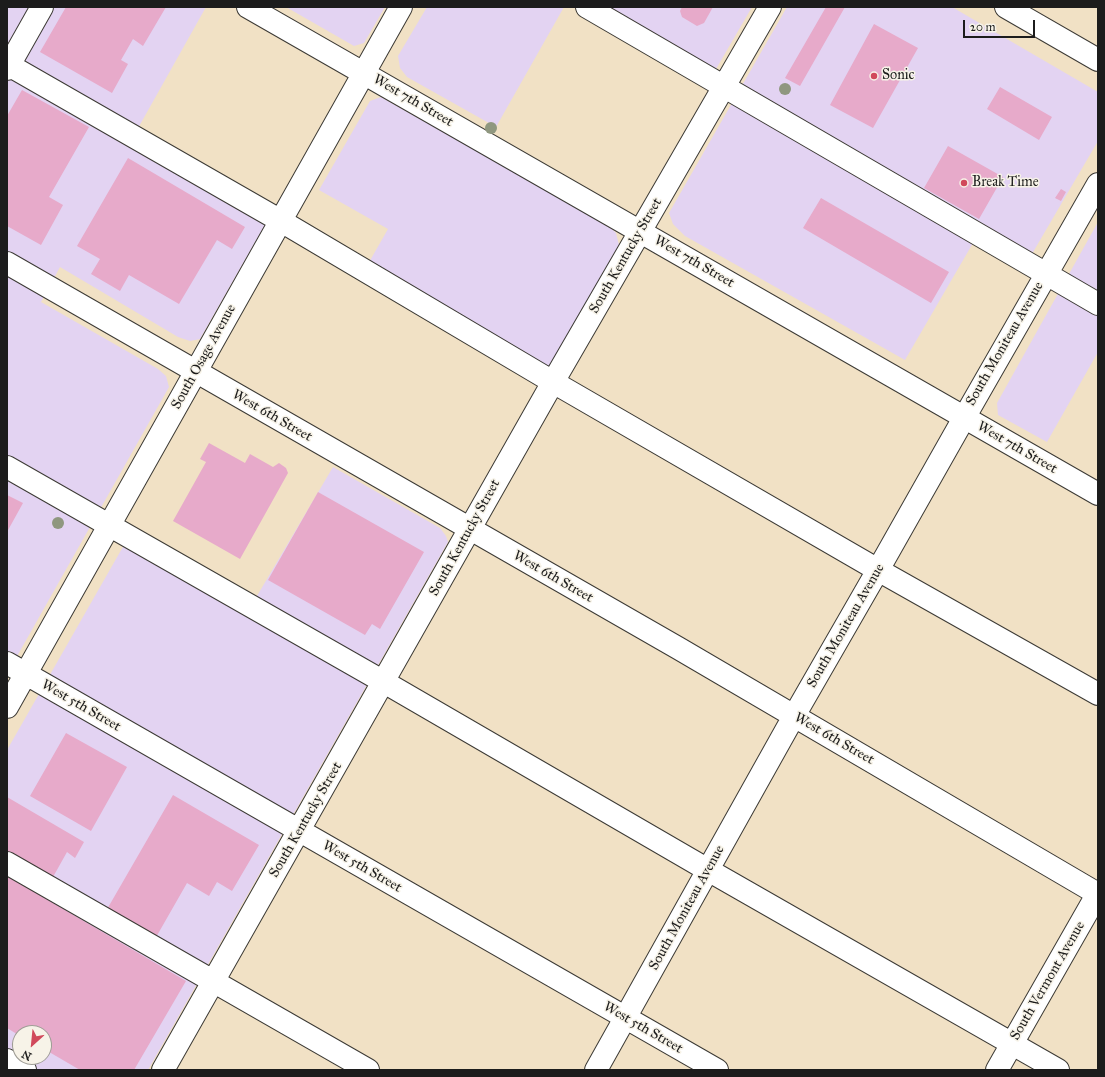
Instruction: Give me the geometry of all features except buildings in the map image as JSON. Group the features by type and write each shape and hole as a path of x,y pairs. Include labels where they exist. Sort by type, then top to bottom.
{"main road":[{"path":"42,7 8,66 281,221 553,382 878,570 1098,694"},
{"name":"West 7th Street","path":"248,7 1098,494"},
{"name":"South Osage Avenue","path":"7,707 365,74 401,7"},
{"path":"587,7 1098,304"},
{"name":"South Kentucky Street","path":"163,1070 300,831 553,382 770,7"},
{"path":"1006,7 1098,60"},
{"name":"South Moniteau Avenue","path":"596,1070 794,716 1098,184"},
{"name":"West 6th Street","path":"7,263 794,716 1098,893"},
{"path":"7,467 1058,1070"},
{"name":"West 5th Street","path":"7,663 717,1070"},
{"path":"7,863 368,1070"},
{"name":"South Vermont Avenue","path":"997,1070 1098,893"},
{"path":"7,1060 25,1070"}],"shaded area":[{"path":"7,7 206,7 137,130 274,209 200,339 190,341 178,337 60,267 41,302 158,369 166,376 169,387 7,674"},
{"path":"286,7 385,7 364,43 354,46"},
{"path":"427,7 564,7 496,127 407,77 400,68 398,56"},
{"path":"608,7 752,7 716,69"},
{"path":"787,7 952,7 1098,92 1098,141 1022,271 973,243 905,360 685,236 673,224 669,213"},
{"path":"381,97 608,225 616,233 619,245 540,382 360,278 388,229 319,190 370,101"},
{"path":"1098,222 1098,352 1047,442 998,415 997,403"},
{"path":"333,467 440,528 446,536 448,542 148,1070 7,1070 7,750 132,531 254,601"}],"place":[{"name":"Sonic","path":"874,76"},
{"name":"Break Time","path":"964,183"}]}
